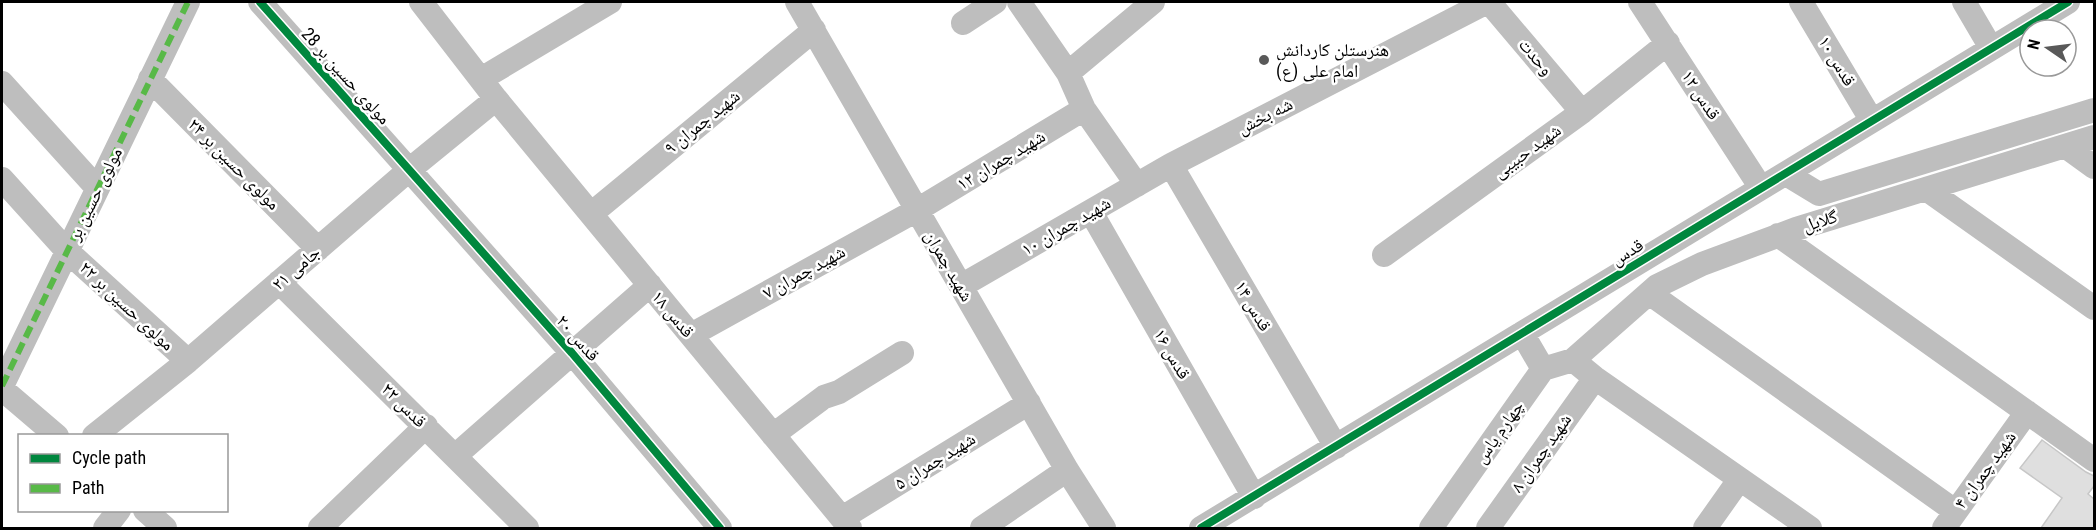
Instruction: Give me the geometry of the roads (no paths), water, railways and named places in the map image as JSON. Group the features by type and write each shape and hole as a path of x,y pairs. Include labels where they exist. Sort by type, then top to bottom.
{"street":[{"name":"مولوی حسین بر","path":"2,387 188,2"},
{"name":"مولوی حسین بر 28","path":"260,2 410,170"},
{"name":"قدس ۱۸","path":"421,2 496,99 846,524"},
{"name":"شهید چمران","path":"797,2 1067,470 1104,528"},
{"path":"963,23 995,2"},
{"path":"1019,2 1068,73 1084,109 1137,185"},
{"path":"1068,73 1153,2"},
{"name":"وحدت","path":"1488,2 1582,112"},
{"name":"شه بخش","path":"1171,165 1488,2"},
{"name":"قدس ۱۲","path":"1640,2 1761,188"},
{"name":"قدس ۱۰","path":"1801,2 1872,121"},
{"path":"1964,2 1992,48"},
{"name":"قدس","path":"1201,528 2068,2"},
{"path":"481,79 603,4"},
{"name":"شهید چمران ۹","path":"591,214 814,30"},
{"name":"شهید حبیبی","path":"1384,255 1582,112 1668,43"},
{"name":"مولوی حسین بر ۲۴","path":"150,79 318,249"},
{"path":"2,83 97,188"},
{"name":"جامی ۲۱","path":"95,434 188,361 496,99"},
{"name":"شهید چمران ۱۲","path":"917,210 1084,109"},
{"name":"گلایل","path":"1786,174 1819,194 2094,110"},
{"name":"گلایل","path":"1573,360 1657,286 1702,264 1779,235 2094,137"},
{"path":"2065,146 2094,167"},
{"name":"شهید چمران ۱۰","path":"961,286 1171,165"},
{"name":"قدس ۱۴","path":"1171,165 1336,447"},
{"name":"قدس ۲۰","path":"410,170 572,353 720,528"},
{"name":"مولوی حسین بر ۲۲","path":"2,179 67,251 188,361"},
{"path":"1926,189 2094,308"},
{"name":"شهید چمران ۷","path":"691,334 917,210"},
{"name":"قدس ۱۶","path":"1091,212 1254,496"},
{"path":"1779,235 2093,457"},
{"name":"قدس ۲۲","path":"279,282 527,528"},
{"path":"455,456 650,285"},
{"path":"1648,293 1949,520"},
{"path":"1522,333 1543,369 1573,360 1595,378 1810,528"},
{"path":"773,435 824,398 902,353"},
{"name":"چهارم یاس","path":"1431,528 1543,369"},
{"name":"شهید چمران ۸","path":"1488,528 1595,378"},
{"path":"2,387 56,434"},
{"name":"شهید چمران ۵","path":"846,524 1029,403"},
{"name":"شهید چمران ۴","path":"1949,520 2027,412"},
{"path":"320,528 426,426"},
{"path":"982,528 1067,470"},
{"path":"1705,528 1739,480"},
{"path":"105,528 117,512"},
{"path":"147,512 165,528"}],"place":[{"name":"هنرستلن کاردانش امام علی (ع)","path":"1264,60"}]}
